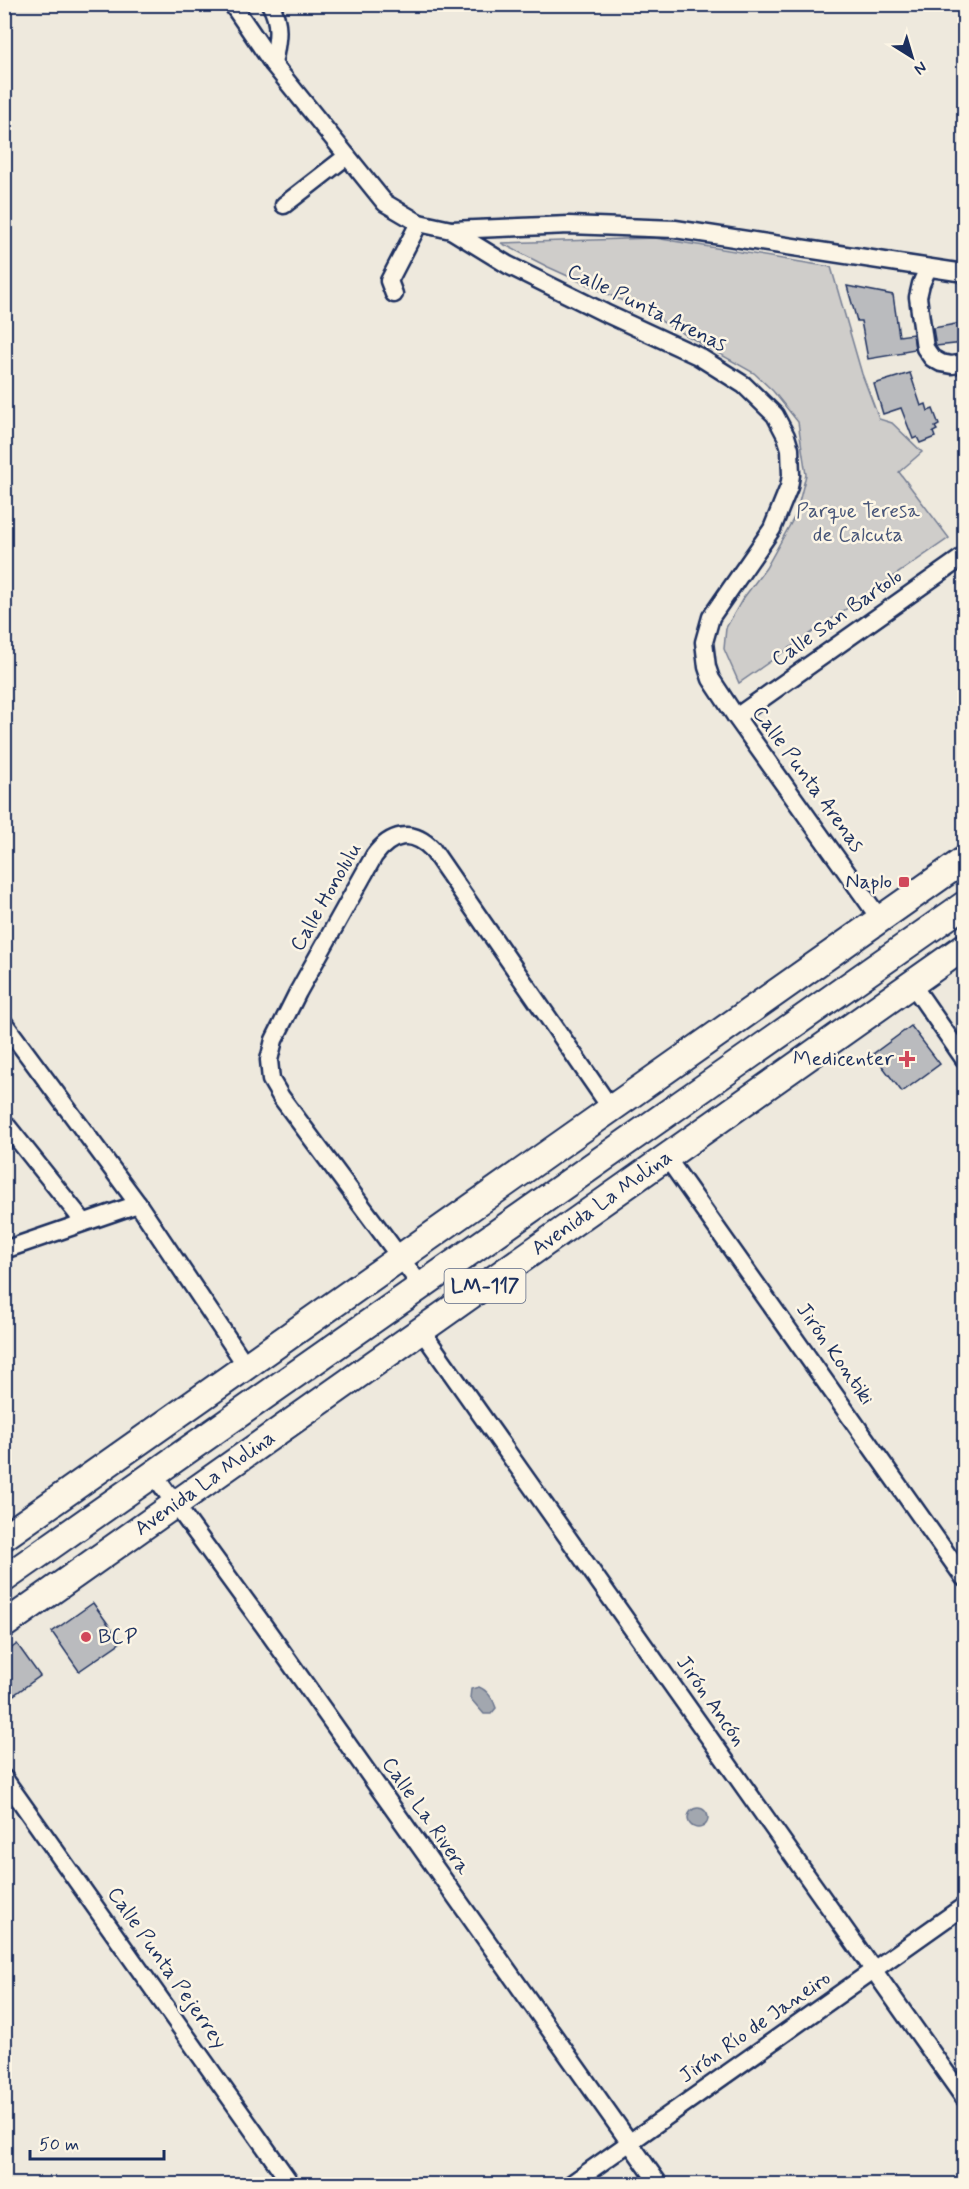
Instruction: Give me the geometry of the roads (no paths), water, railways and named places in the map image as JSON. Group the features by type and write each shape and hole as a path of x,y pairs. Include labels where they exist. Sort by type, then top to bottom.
{"main road":[{"path":"4,1537 964,860"},
{"name":"Avenida La Molina","path":"4,1579 964,905"},
{"name":"Avenida La Molina","path":"4,1625 964,947"},
{"path":"33,1517 36,1558"}],"street":[{"name":"Calle Punta Arenas","path":"232,4 273,64 385,203 420,223 451,230 568,225 675,229 964,273"},
{"path":"270,4 276,13 279,30 273,64"},
{"path":"284,205 347,156"},
{"path":"394,294 388,281 420,223"},
{"name":"Calle Punta Arenas","path":"451,230 508,265 605,313 675,344 720,369 756,395 781,425 790,449 791,462 786,499 772,529 711,617 704,642 704,654 711,679 736,717 880,919"},
{"path":"928,268 918,297 925,348 932,358 941,363 952,365 964,363"},
{"name":"Calle San Bartolo","path":"736,717 964,556"},
{"name":"Calle Honolulu","path":"422,1287 275,1089 269,1060 274,1040 298,992 374,856 386,842 393,838 410,836 426,843 432,849 612,1110"},
{"path":"912,984 964,1059"},
{"path":"4,1023 138,1204 247,1367"},
{"path":"6,1127 83,1221"},
{"name":"Jirón Kontiki","path":"668,1158 964,1578"},
{"path":"4,1250 138,1204"},
{"name":"Jirón Ancón","path":"421,1330 964,2098"},
{"name":"Calle La Rivera","path":"154,1475 659,2184"},
{"name":"Calle Punta Pejerrey","path":"4,1778 291,2184"},
{"name":"Jirón Río de Janeiro","path":"571,2184 964,1906"}],"place":[{"name":"Naplo","path":"904,882"},
{"name":"Medicenter","path":"907,1059"},
{"name":"BCP","path":"86,1637"}],"park label":[{"name":"Parque Teresa de Calcuta","path":"858,523"}]}
